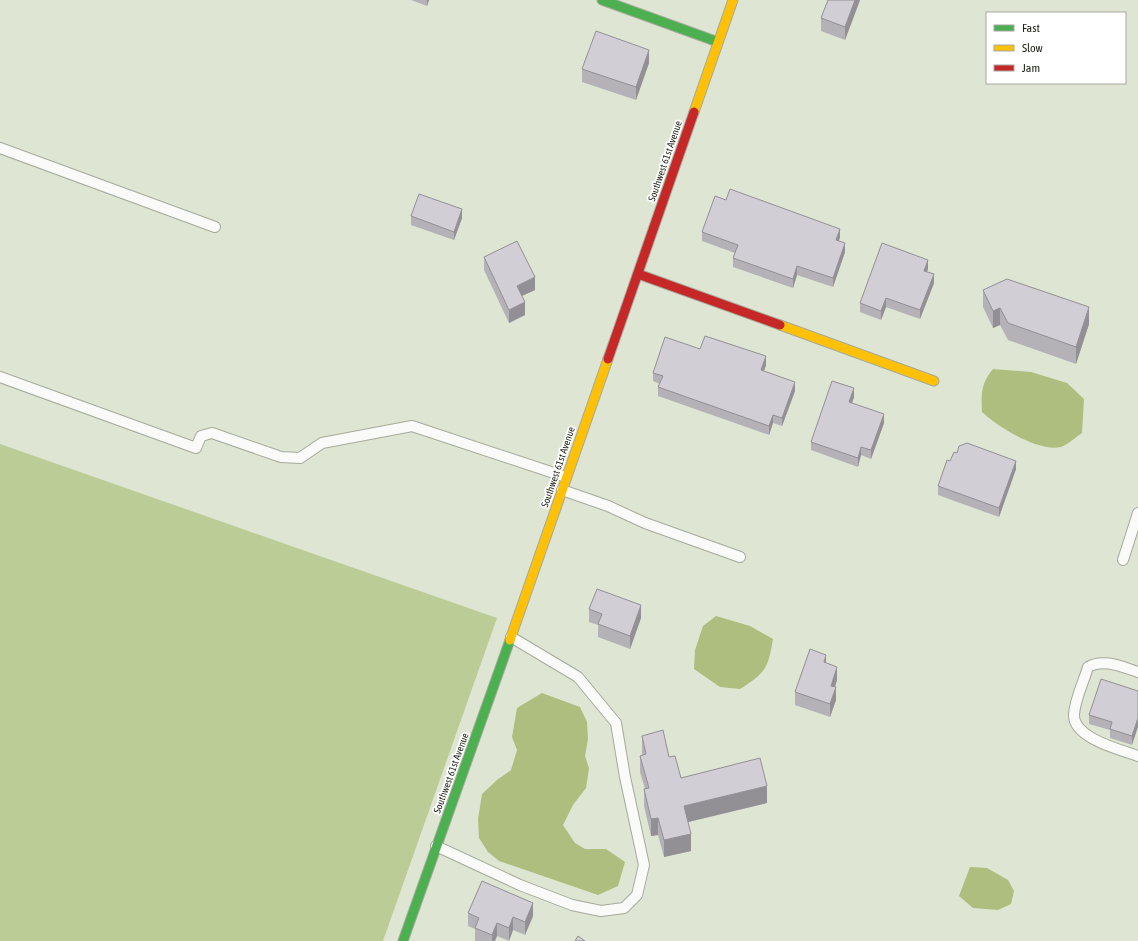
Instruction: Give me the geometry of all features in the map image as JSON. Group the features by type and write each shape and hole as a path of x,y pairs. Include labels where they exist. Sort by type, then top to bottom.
{"street":[{"path":"602,0 718,42"},
{"name":"Southwest 61st Avenue","path":"403,941 511,637 733,0"},
{"path":"638,274 934,381"}],"lane":[{"path":"0,148 214,227"},
{"path":"0,377 196,448 201,436 212,433 281,457 300,458 322,443 412,426 566,477"},
{"path":"562,490 608,506 645,523 740,557"},
{"path":"1123,560 1138,513"},
{"path":"436,846 520,885 572,905 601,911 624,908 637,895 644,865 625,777 616,723 578,677 511,637"},
{"path":"1138,672 1104,662 1095,663 1088,667 1074,713 1077,726 1088,737 1138,756"}],"shaded area":[{"path":"993,369 1031,372 1067,383 1084,399 1082,433 1061,447 1052,448 1041,446 1019,437 989,418 982,412 982,400 984,384"},
{"path":"0,444 497,618 383,941 0,941"},
{"path":"716,616 750,626 773,639 767,664 764,669 755,679 740,689 720,687 694,669 695,650 703,626"},
{"path":"542,693 580,707 587,722 588,739 585,756 589,768 586,788 573,805 563,825 575,843 585,849 606,849 625,862 618,886 598,895 499,861 488,852 479,838 478,819 482,794 497,780 511,770 517,750 512,737 517,708"},
{"path":"970,867 987,868 1008,880 1014,891 1011,904 998,910 973,908 959,896"}],"building":[{"path":"828,0 855,0 845,27 821,18"},
{"path":"596,31 649,50 636,87 582,69"},
{"path":"730,189 840,229 836,240 845,243 833,278 797,266 793,279 733,258 738,245 702,232 715,196 726,200"},
{"path":"419,194 462,209 454,232 411,216"},
{"path":"517,241 535,277 517,286 525,302 509,310 484,257"},
{"path":"882,243 928,260 924,271 934,274 920,310 886,298 881,311 860,303"},
{"path":"1007,279 1089,307 1076,347 1008,323 1000,308 993,311 983,290"},
{"path":"705,336 766,356 761,370 795,382 782,418 773,415 769,426 658,387 663,376 653,373 665,337 700,349"},
{"path":"832,381 854,388 849,402 884,414 871,450 861,447 858,458 811,442"},
{"path":"967,443 1016,461 999,508 938,486 947,460 950,461 954,452 957,453 959,446"},
{"path":"597,589 641,605 630,636 598,624 602,614 589,609"},
{"path":"810,649 826,655 824,662 837,667 831,686 836,687 830,704 795,692"},
{"path":"1101,679 1138,691 1138,718 1132,736 1110,729 1112,722 1089,715"},
{"path":"663,730 669,757 675,756 681,778 760,758 767,786 684,806 691,834 664,840 658,818 651,819 644,789 649,788 640,756 646,754 642,736"},
{"path":"482,881 533,903 525,922 513,917 509,928 497,923 492,935 475,928 479,918 468,913"},
{"path":"578,936 585,941 575,941"}],"traffic: fast":[{"path":"602,0 718,42"},
{"path":"403,941 510,640"}],"traffic: slow":[{"path":"694,112 733,0"},
{"path":"780,325 934,381"},
{"path":"510,640 608,359"}],"traffic: jam":[{"path":"608,359 694,112"},
{"path":"638,274 780,325"}]}
